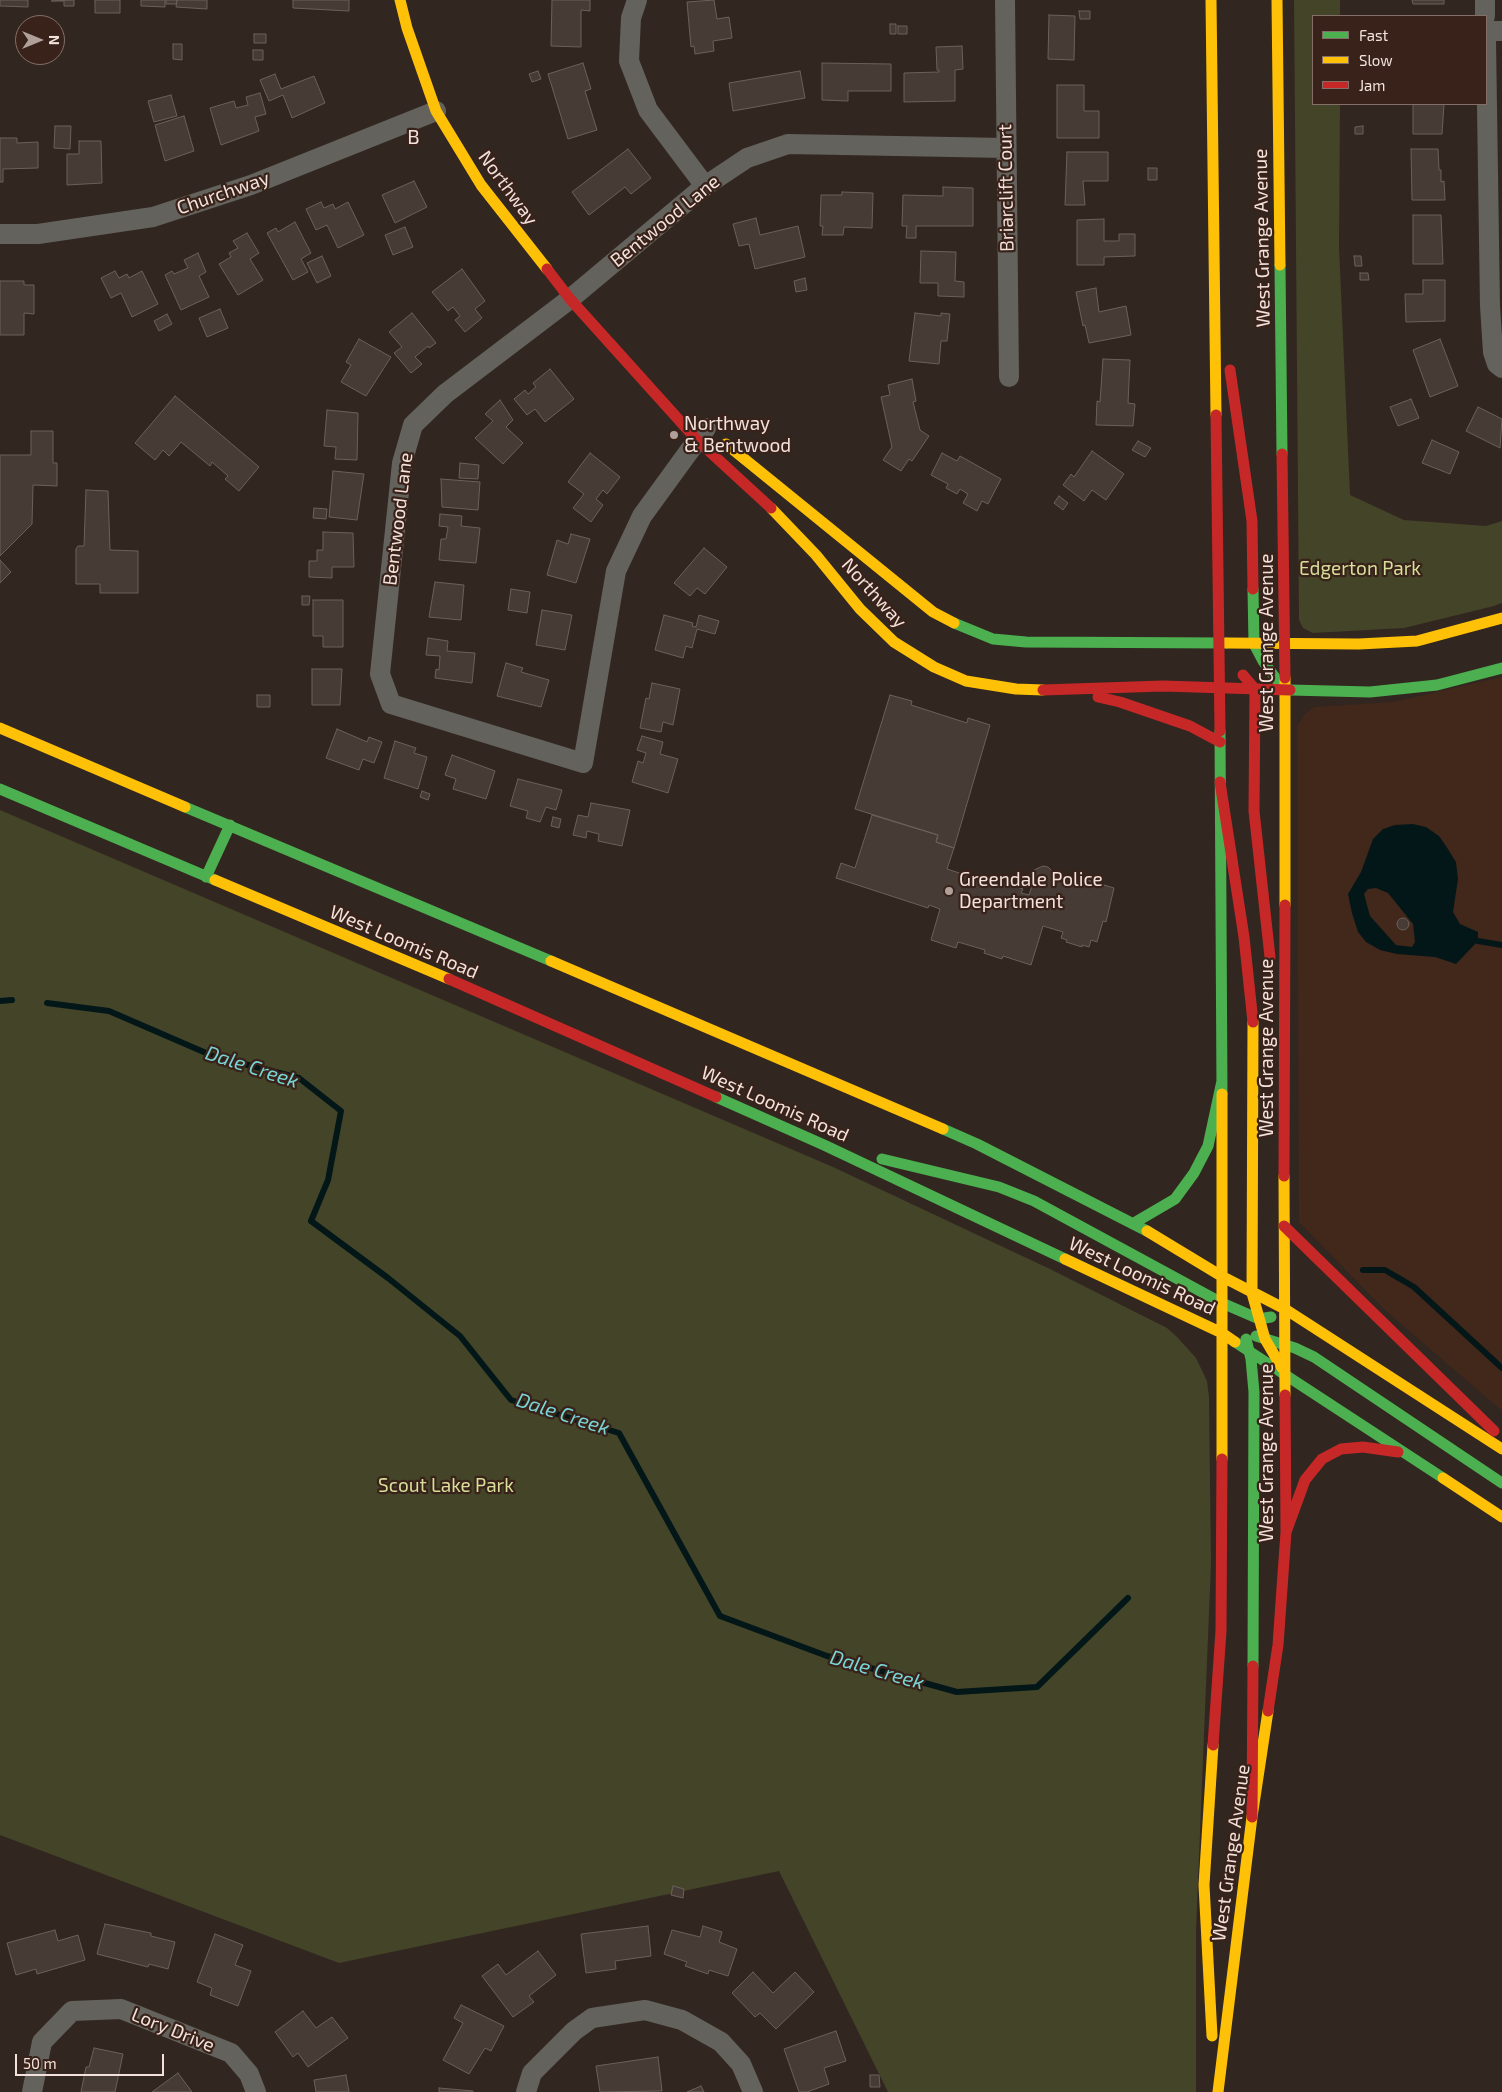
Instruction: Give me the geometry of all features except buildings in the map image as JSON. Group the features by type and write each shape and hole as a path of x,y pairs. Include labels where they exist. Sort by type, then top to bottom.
{"street":[{"name":"Northway","path":"400,0 407,28 436,111 481,185 570,299 633,370 701,434 816,554 860,610 894,642 934,667 966,681 1016,689 1065,690 1163,686 1370,692 1437,685 1502,668"},
{"path":"637,0 631,18 629,61 648,110 705,186"},
{"name":"Briarclift Court","path":"1005,0 1009,377"},
{"name":"West Grange Avenue","path":"1211,0 1220,688 1223,1277 1221,1631 1204,1885 1216,2092"},
{"name":"West Grange Avenue","path":"1216,2092 1252,1817 1278,1645 1286,1532 1284,1344 1285,645 1277,0"},
{"path":"1485,0 1485,15"},
{"path":"1487,31 1502,31"},
{"path":"1487,105 1493,352 1497,364 1502,368"},
{"name":"Churchway","path":"0,234 38,234 153,217 250,185 436,111"},
{"name":"Bentwood Lane","path":"701,434 642,516 616,571 583,763 391,704 380,674 402,463 413,425 445,394 570,299 705,186 747,158 788,144 1006,148"},
{"path":"1489,234 1502,253"},
{"path":"1214,272 1252,521 1254,644 1263,661 1285,691"},
{"name":"Northway","path":"701,434 933,612 963,628 993,639 1026,642 1285,645 1417,641 1502,618"},
{"path":"1219,644 1255,689 1254,811 1272,976 1284,1057"},
{"path":"1065,690 1120,702 1190,726 1220,742"},
{"name":"West Loomis Road","path":"0,728 859,1092 977,1144 1134,1223 1223,1277 1285,1309 1502,1449"},
{"path":"1220,782 1244,937 1254,1030 1252,1293 1265,1339 1285,1372"},
{"name":"West Loomis Road","path":"0,789 435,974 824,1145 1222,1333 1285,1372 1502,1517"},
{"path":"206,876 230,825"},
{"path":"1134,1223 1175,1199 1194,1173 1208,1146 1222,1081"},
{"path":"824,1145 999,1187 1034,1201 1222,1303 1259,1318 1267,1319 1285,1309"},
{"path":"1284,1226 1502,1439"},
{"path":"1223,1277 1233,1291 1240,1310 1249,1350 1254,1392 1252,1817"},
{"path":"1222,1333 1229,1331 1245,1333 1284,1344 1314,1357 1502,1483"},
{"path":"1286,1532 1305,1480 1322,1459 1341,1449 1363,1447 1409,1455"},
{"name":"Lory Drive","path":"32,2092 42,2042 72,2011 121,2009 231,2053 248,2074 256,2092"},
{"path":"526,2092 532,2073 574,2031 592,2018 645,2010 682,2020 721,2042 741,2064 753,2092"}],"shaded area":[{"path":"1502,677 1502,1411 1385,1310 1299,1222 1297,726 1305,714 1314,707 1393,702"},
{"path":"1413,824 1426,827 1439,836 1456,862 1458,879 1453,912 1460,924 1478,932 1478,941 1456,964 1435,957 1397,954 1380,950 1366,942 1358,932 1348,894 1361,872 1373,839 1383,829 1395,825","holes":["1376,888 1388,893 1413,924 1415,942 1412,947 1396,945 1370,916 1364,894 1368,889"]}],"green space":[{"name":"Edgerton Park","path":"1294,0 1340,0 1340,15 1312,15 1312,105 1340,105 1339,247 1350,495 1404,520 1486,526 1502,521 1502,603 1404,628 1313,633 1303,628 1299,620"},
{"name":"Scout Lake Park","path":"0,810 833,1167 1052,1270 1167,1328 1177,1337 1196,1358 1207,1381 1209,1397 1211,1564 1196,1930 1196,2092 888,2092 779,1871 339,1963 0,1835"}],"waterway":[{"path":"1478,941 1502,945"},
{"name":"Dale Creek","path":"0,1001 12,1000"},
{"name":"Dale Creek","path":"47,1003 109,1011 213,1056 299,1078 341,1111 328,1180 311,1221 388,1278 460,1336 511,1400 619,1433 720,1616 827,1656 957,1692 1037,1687 1128,1598"},
{"path":"1363,1270 1385,1270 1414,1287 1502,1368"}],"traffic: fast":[{"path":"1280,265 1282,454"},
{"path":"1253,589 1254,644 1263,661 1285,691"},
{"path":"954,623 993,639 1026,642 1226,643"},
{"path":"1290,690 1370,692 1437,685 1502,668"},
{"path":"1220,731 1222,1094"},
{"path":"0,789 215,880"},
{"path":"185,807 551,961"},
{"path":"206,877 230,825"},
{"path":"1134,1223 1175,1199 1194,1173 1208,1146 1222,1081"},
{"path":"716,1097 824,1145 1065,1259"},
{"path":"943,1129 977,1144 1147,1231"},
{"path":"882,1159 999,1187 1034,1201 1222,1303 1259,1319 1271,1317"},
{"path":"1256,1336 1295,1348 1314,1357 1502,1483"},
{"path":"1246,1339 1251,1359 1254,1392 1253,1666"},
{"path":"1235,1342 1443,1478"}],"traffic: slow":[{"path":"400,0 407,28 436,111 481,185 547,269"},
{"path":"1211,0 1216,415"},
{"path":"1277,0 1280,265"},
{"path":"726,444 933,612 954,623"},
{"path":"771,508 816,555 860,609 894,642 934,667 966,681 1016,689 1043,690"},
{"path":"1226,643 1359,644 1417,641 1502,618"},
{"path":"1285,678 1285,905"},
{"path":"0,728 185,807"},
{"path":"215,880 449,979"},
{"path":"551,961 943,1129"},
{"path":"1253,1022 1252,1293 1265,1339 1282,1368"},
{"path":"1222,1094 1222,1459"},
{"path":"1284,1176 1285,1395"},
{"path":"1147,1231 1223,1277 1285,1309 1502,1449"},
{"path":"1065,1259 1222,1333 1235,1342"},
{"path":"1443,1478 1502,1517"},
{"path":"1218,2092 1252,1817 1268,1711"},
{"path":"1212,2036 1204,1885 1213,1745"}],"traffic: jam":[{"path":"547,269 570,299 697,440 771,508"},
{"path":"1230,370 1252,521 1253,589"},
{"path":"1216,415 1220,731"},
{"path":"1282,454 1285,678"},
{"path":"1243,675 1255,689 1254,811 1270,957"},
{"path":"1043,690 1163,686 1290,690"},
{"path":"1098,697 1120,702 1190,726 1220,742"},
{"path":"1220,782 1244,937 1253,1022"},
{"path":"1284,1176 1285,905"},
{"path":"449,979 716,1097"},
{"path":"1284,1226 1494,1431"},
{"path":"1268,1711 1278,1645 1286,1532 1285,1395"},
{"path":"1286,1532 1305,1480 1322,1459 1341,1449 1363,1447 1398,1452"},
{"path":"1213,1745 1221,1631 1222,1459"},
{"path":"1252,1817 1253,1666"}],"place":[{"name":"Northway & Bentwood","path":"674,435"},
{"name":"Greendale Police Department","path":"949,891"}],"district":[{"name":"B","path":"414,137"}]}
